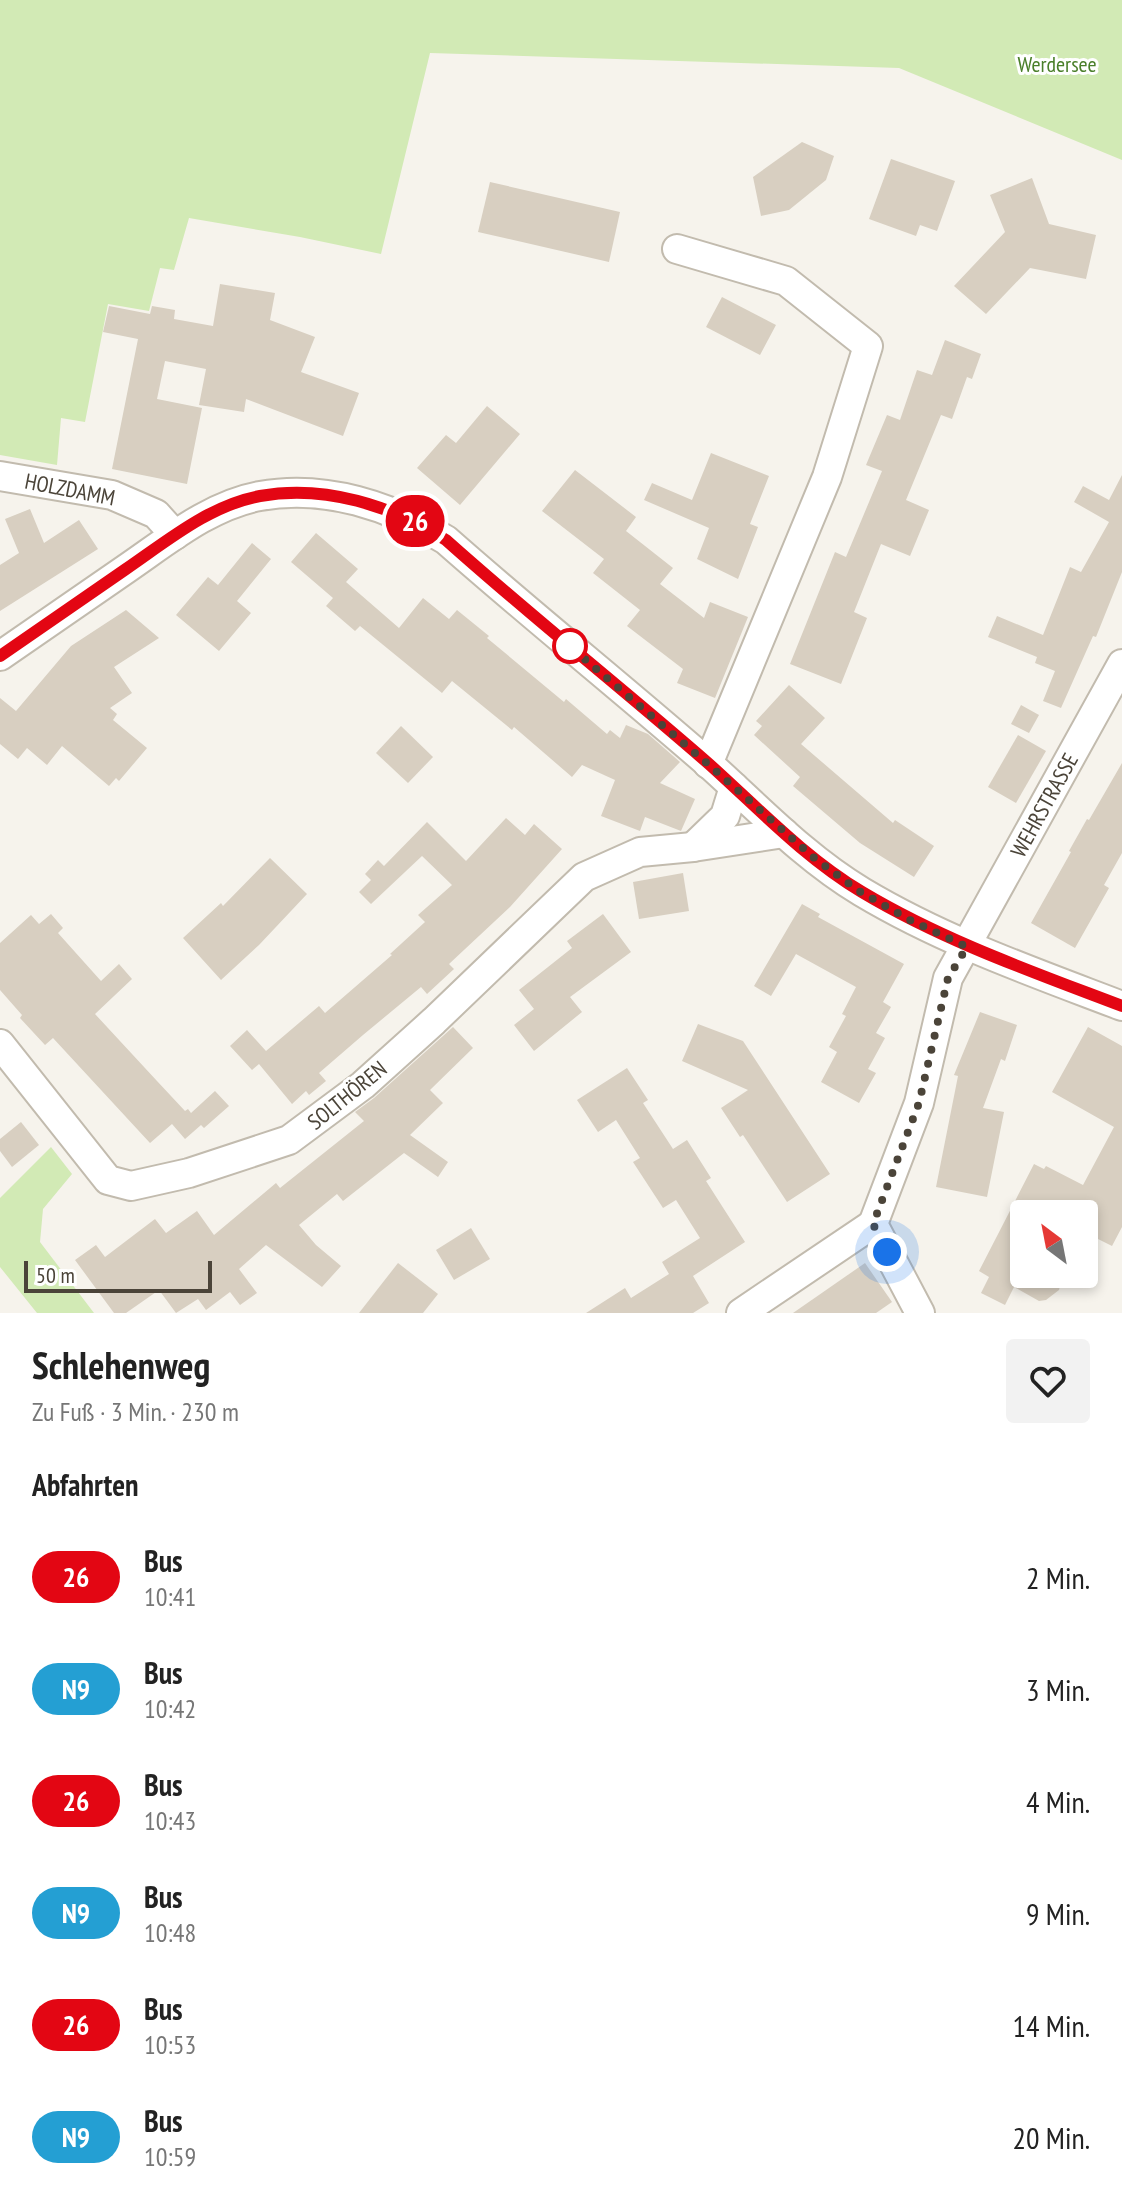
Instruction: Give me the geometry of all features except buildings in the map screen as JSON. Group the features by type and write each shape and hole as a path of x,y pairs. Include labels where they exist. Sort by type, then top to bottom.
{"street":[{"path":"677,249 786,281 868,346 827,477 708,764"},
{"name":"HOLZDAMM","path":"0,476 112,495 156,514 175,535"},
{"path":"0,656 175,535 218,510 258,496 316,494 398,513 446,540 784,833 859,891 967,947 1122,1006"},
{"name":"WEHRSTRASSE","path":"873,1224 919,1103 948,978 1122,664"},
{"path":"693,847 725,816 734,787"},
{"name":"SOLTHÖREN","path":"0,1044 108,1180 131,1186 189,1173 289,1140 363,1085 584,877 640,852 784,833"},
{"path":"741,1313 873,1224 920,1313"}],"green space":[{"name":"Werdersee","path":"0,0 1122,0 1122,160 899,68 430,53 381,254 189,218 174,270 160,268 149,311 108,304 85,422 61,418 57,465 0,455"},
{"path":"51,1147 72,1174 43,1209 40,1242 94,1313 37,1313 0,1267 0,1198"}],"bus line":[{"name":"26","path":"0,656 175,535 218,510 258,496 285,493 316,494 373,505 419,523 446,540 784,833 859,891 967,947 1122,1006"}],"route":[{"path":"570,646 561,639 813,857 859,891 967,947 948,978 919,1103 873,1224 887,1252"}]}
